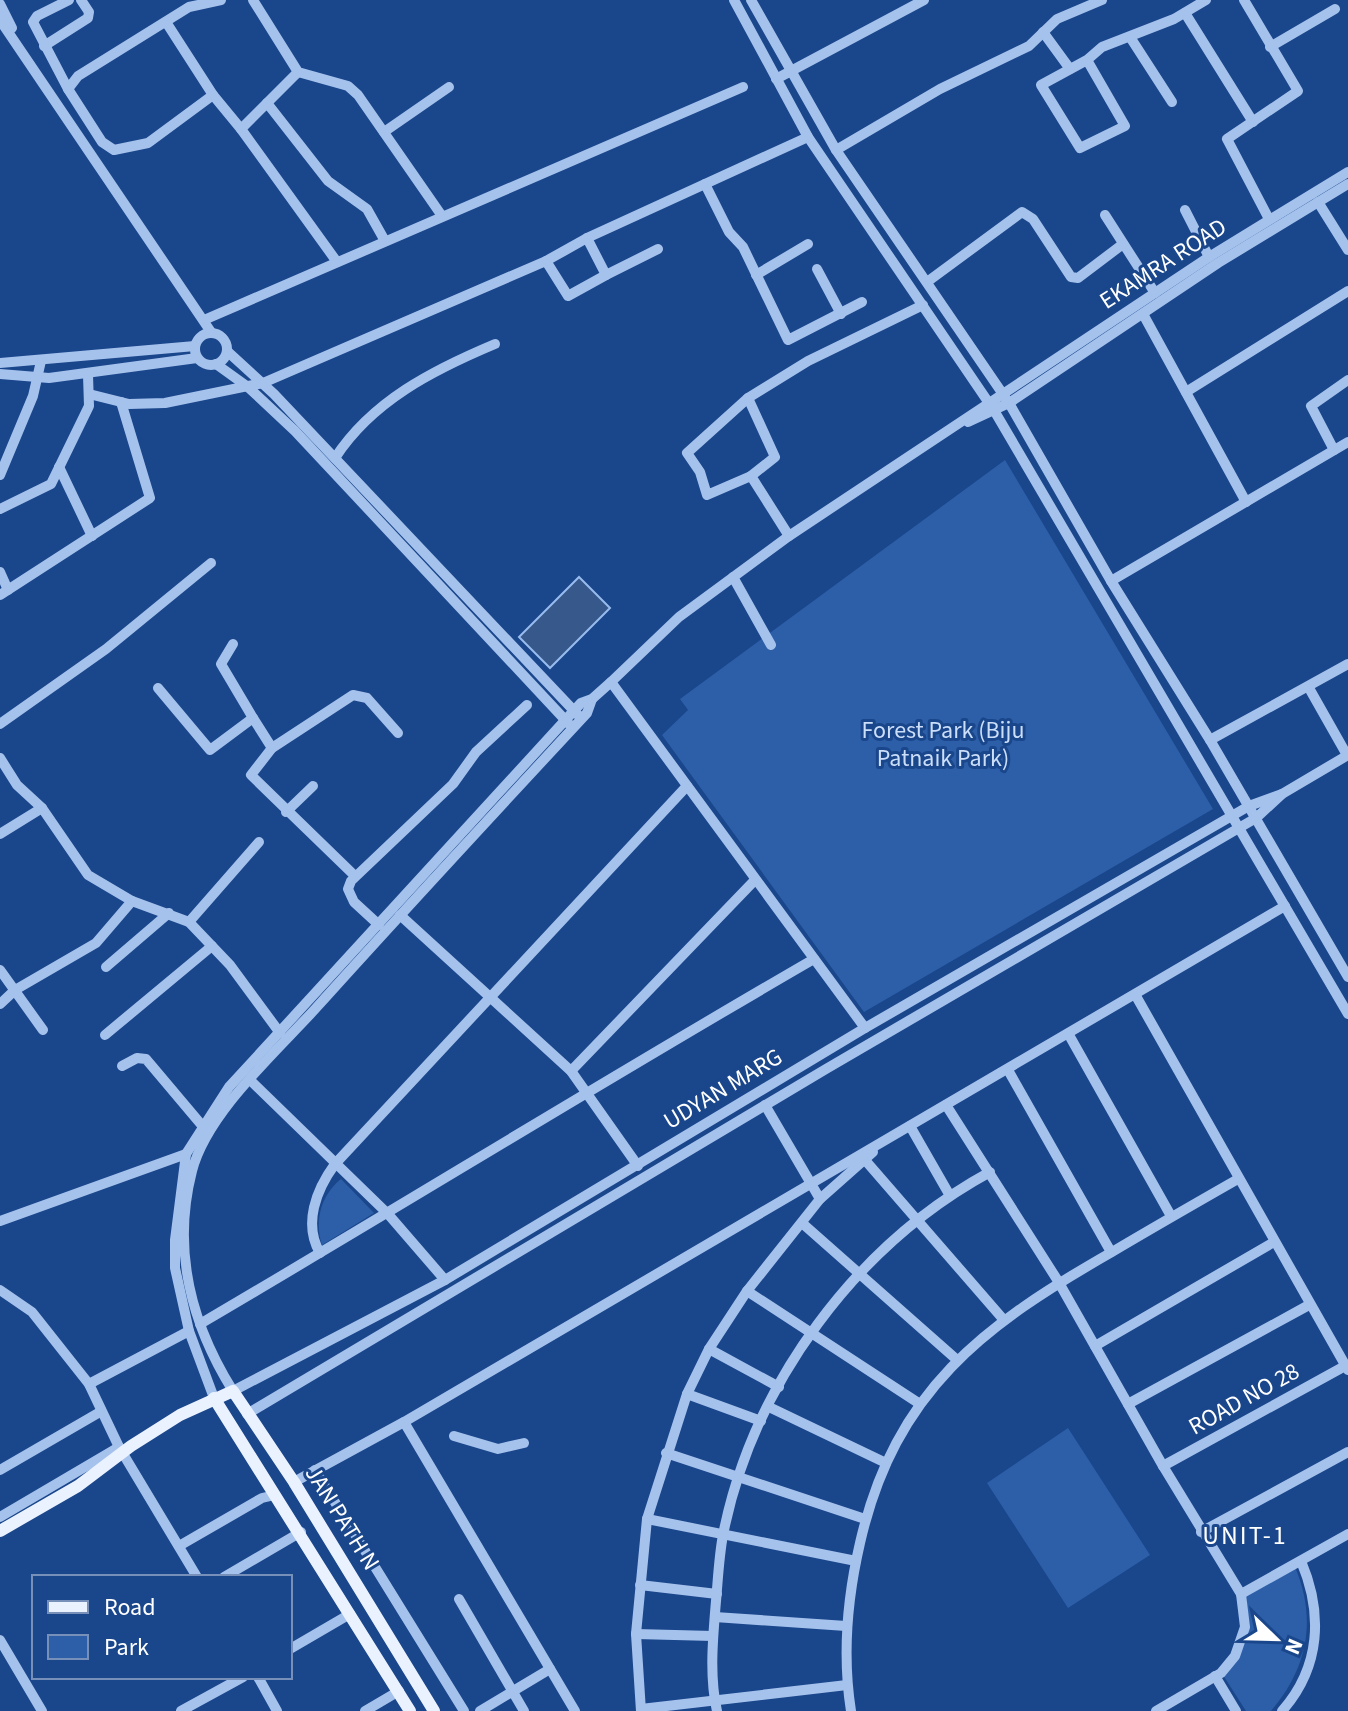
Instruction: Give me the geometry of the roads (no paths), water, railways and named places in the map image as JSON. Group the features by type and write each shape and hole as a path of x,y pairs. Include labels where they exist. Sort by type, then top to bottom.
{"main road":[{"name":"JAN PATH N","path":"233,1391 294,1482 434,1711"},
{"name":"UDYAN MARG","path":"0,1531 78,1486 125,1446 180,1415 233,1391"},
{"path":"214,1398 301,1532 410,1711"},
{"name":"UDYAN MARG","path":"231,1424 247,1414"}],"street":[{"path":"69,0 35,19 33,26 102,142 114,150 148,143 213,95"},
{"path":"44,46 88,18 89,12 81,0"},
{"path":"68,89 78,76 189,7 221,0"},
{"path":"253,0 298,72 348,86 442,216"},
{"path":"734,0 808,137 995,412 1348,1014"},
{"path":"751,0 836,150 1009,403 1111,581 1210,740 1348,977"},
{"path":"776,79 924,0"},
{"path":"836,150 940,89 1006,59 1057,19 1102,0"},
{"path":"1087,60 1125,126 1080,148 1041,85 1087,60 1102,47 1185,13 1206,0"},
{"path":"1244,0 1298,91 1227,139 1269,219"},
{"path":"0,4 14,38"},
{"path":"1270,47 1335,9"},
{"path":"1185,13 1253,122"},
{"path":"0,20 211,332 225,340 227,351 263,383 335,458 570,724"},
{"path":"166,22 213,95 337,262"},
{"path":"1043,32 1070,69"},
{"path":"1130,37 1172,102"},
{"path":"241,129 298,72"},
{"path":"384,132 449,87"},
{"path":"204,320 743,87"},
{"path":"267,103 328,181 367,209 385,241"},
{"path":"89,394 121,402 165,403 263,383 546,261 587,238 808,137"},
{"name":"EKAMRA ROAD","path":"959,426 988,401 1209,257 1348,172"},
{"path":"705,184 788,340 862,302"},
{"name":"EKAMRA ROAD","path":"959,426 995,412 1348,184"},
{"path":"1318,202 1348,250"},
{"path":"1185,210 1209,257"},
{"path":"927,282 1022,212 1031,215 1071,277 1078,278 1123,244"},
{"path":"1105,215 1155,293"},
{"path":"587,238 606,275"},
{"path":"756,275 808,244"},
{"path":"546,261 568,296 658,249"},
{"path":"817,269 841,314"},
{"path":"1186,392 1348,291"},
{"path":"748,398 775,457 751,476 707,495 700,472 687,453 748,398 808,361 923,305"},
{"path":"1143,314 1246,502"},
{"path":"211,332 198,338 195,346 197,358 204,364 216,364 248,387 421,557"},
{"path":"335,458 349,438 386,402 420,379 495,344"},
{"path":"0,363 195,346"},
{"path":"216,364 227,351"},
{"path":"0,374 38,378 88,375 197,358"},
{"path":"0,475 38,378 41,361"},
{"path":"0,509 51,484 89,406 88,375"},
{"path":"1334,450 1311,406 1348,380"},
{"path":"0,572 4,592 150,498 121,402"},
{"path":"214,1398 189,1331 175,1268 178,1200 186,1154 592,699 679,617 789,536 959,426"},
{"path":"1111,581 1348,442"},
{"path":"59,467 92,536"},
{"path":"751,476 789,536"},
{"path":"0,724 128,632 211,563"},
{"path":"733,577 771,645"},
{"path":"442,580 578,715"},
{"path":"233,644 221,664 272,748"},
{"path":"1210,740 1348,664"},
{"path":"611,682 754,881 865,1028"},
{"path":"158,688 210,750 253,718"},
{"path":"1282,794 1348,755 1309,688"},
{"path":"355,876 251,775 272,748 358,693 367,698 398,733"},
{"path":"379,925 349,893 355,876 453,784 476,752 527,705"},
{"path":"206,1130 229,1087 570,724"},
{"path":"0,758 17,785 42,808 88,875 132,901 189,922 212,946 280,1033"},
{"path":"286,812 313,786"},
{"path":"320,1253 311,1232 313,1212 319,1192 335,1164 687,786"},
{"name":"UDYAN MARG","path":"233,1391 445,1280 897,1009 1231,816 1282,794"},
{"name":"UDYAN MARG","path":"247,1414 905,1022 1256,818 1282,794"},
{"path":"0,834 42,808"},
{"path":"189,922 259,842"},
{"path":"571,1071 754,881"},
{"path":"0,1004 15,990 96,943 132,901"},
{"path":"294,1482 404,1422 1285,906"},
{"path":"106,967 169,913"},
{"path":"400,915 571,1071 638,1166"},
{"path":"105,1035 212,946"},
{"path":"200,1324 388,1214 585,1091 814,959"},
{"path":"0,970 43,1030"},
{"path":"1136,996 1347,1368"},
{"path":"897,1009 905,1022"},
{"path":"1069,1035 1171,1216"},
{"path":"122,1066 137,1058 146,1059 206,1130"},
{"path":"1008,1070 1111,1252"},
{"path":"250,1080 388,1214 445,1280"},
{"path":"765,1105 820,1199"},
{"path":"946,1105 1058,1281 1201,1532 1241,1594 1246,1616 1235,1656 1215,1676 1156,1711"},
{"path":"910,1126 949,1194"},
{"name":"JAN PATH N","path":"206,1130 192,1170 183,1242 184,1268 210,1351 233,1391"},
{"path":"847,1685 641,1710 636,1634 647,1519 687,1394 709,1349 747,1291 820,1199 886,1140"},
{"path":"0,1221 186,1154"},
{"path":"865,1160 1003,1319"},
{"path":"717,1711 713,1636 722,1536 737,1479 761,1421 812,1334 857,1273 915,1219 949,1194 990,1172"},
{"path":"851,1711 847,1685 846,1626 865,1519 886,1463 920,1404 956,1359 1003,1319 1058,1281 1238,1179"},
{"path":"802,1223 956,1359"},
{"path":"1095,1346 1274,1242"},
{"path":"0,1290 32,1312 89,1384 100,1412 125,1446 196,1575"},
{"path":"747,1291 920,1404"},
{"path":"1128,1404 1309,1305"},
{"path":"89,1384 189,1331"},
{"path":"709,1349 779,1387"},
{"name":"ROAD NO 28","path":"1163,1466 1347,1368"},
{"path":"687,1394 761,1421"},
{"path":"769,1407 886,1463"},
{"path":"0,1470 100,1412"},
{"path":"404,1422 575,1711"},
{"path":"454,1436 498,1449 524,1443"},
{"path":"0,1517 125,1446"},
{"path":"1201,1532 1348,1452"},
{"path":"666,1453 865,1519"},
{"path":"315,1470 464,1711"},
{"path":"179,1546 262,1498 275,1495"},
{"path":"647,1519 856,1561"},
{"path":"227,1575 301,1532"},
{"path":"1241,1594 1348,1534"},
{"path":"1282,1711 1308,1669 1317,1631 1311,1583 1301,1561"},
{"path":"640,1585 717,1594"},
{"path":"459,1599 524,1711"},
{"path":"292,1648 350,1614"},
{"path":"715,1617 846,1626"},
{"path":"636,1634 713,1636"},
{"path":"0,1640 42,1711"},
{"path":"480,1711 550,1669"},
{"path":"1215,1676 1236,1711"},
{"path":"181,1711 239,1679"},
{"path":"259,1679 277,1711"},
{"path":"365,1711 399,1691"}],"district":[{"name":"UNIT-1","path":"1245,1535"}],"park label":[{"name":"Forest Park (Biju Patnaik Park)","path":"943,744"}]}
